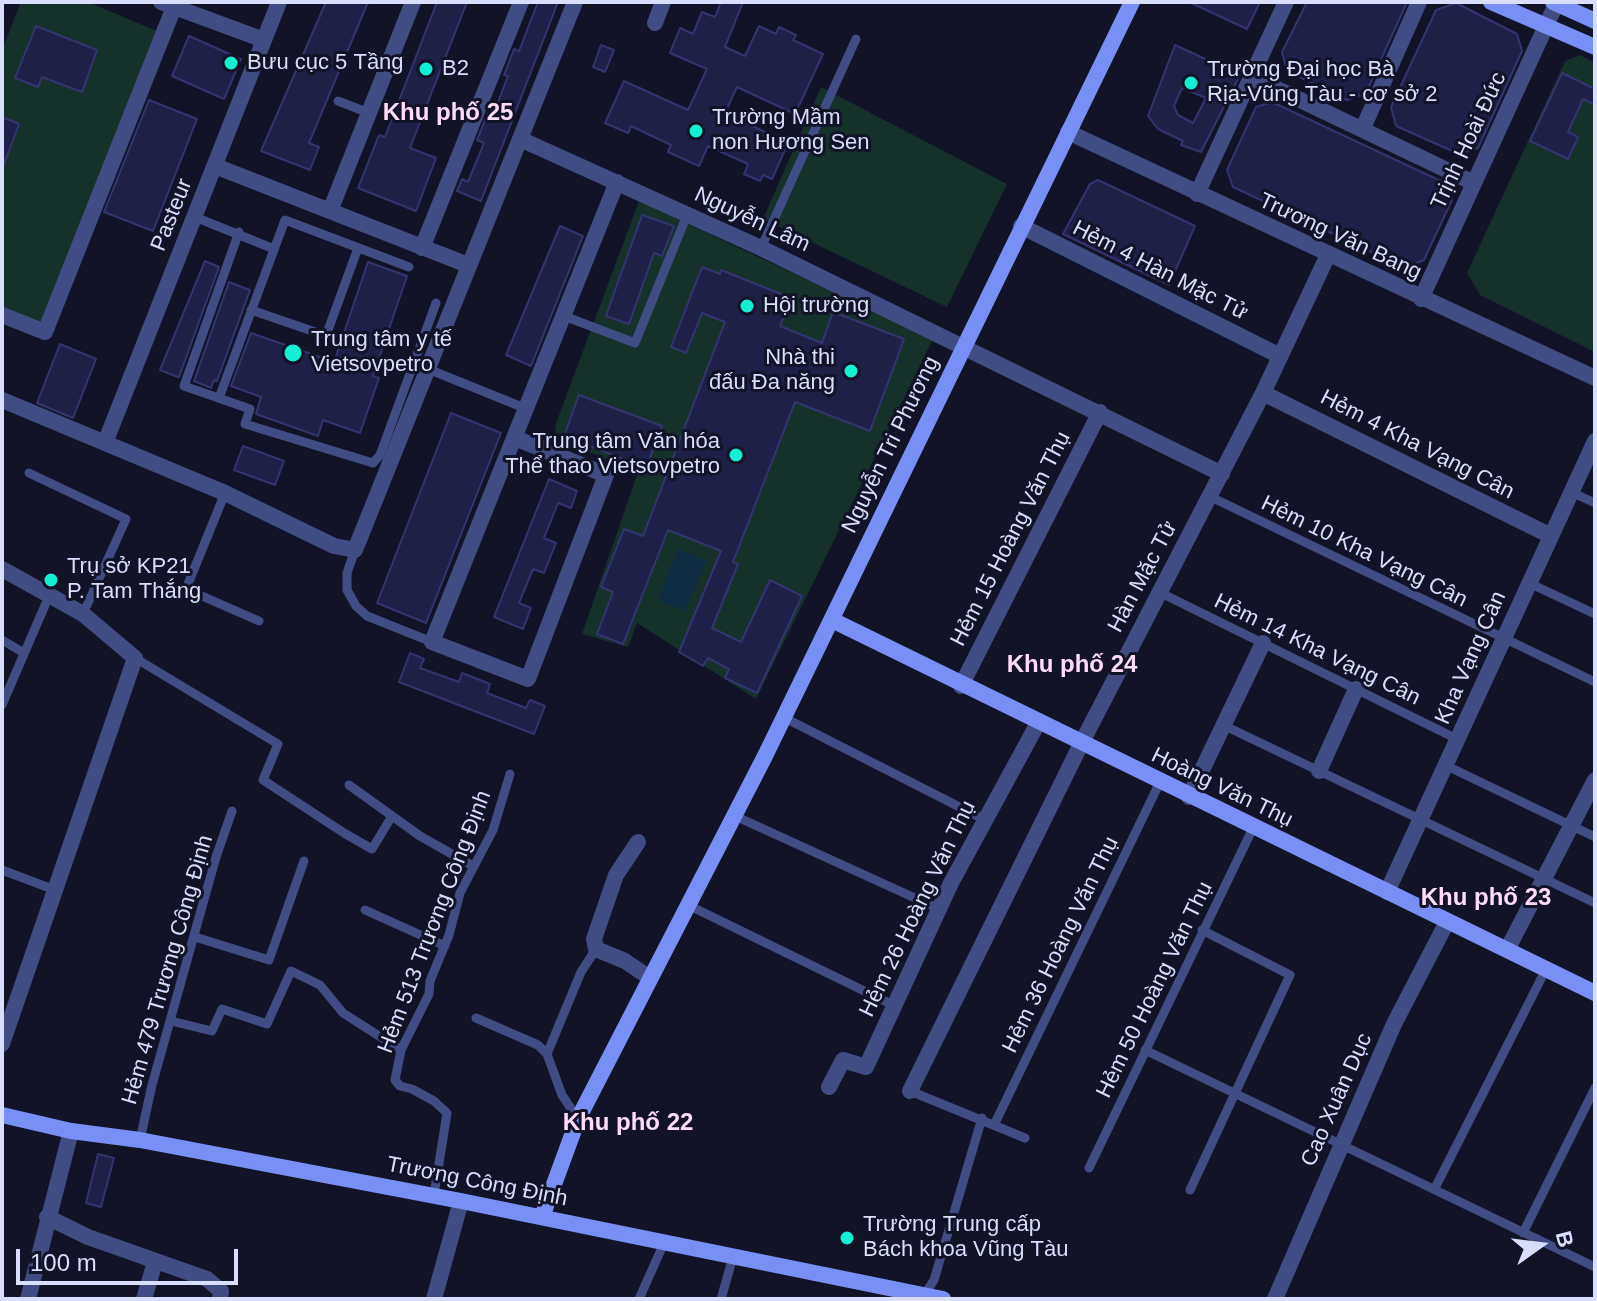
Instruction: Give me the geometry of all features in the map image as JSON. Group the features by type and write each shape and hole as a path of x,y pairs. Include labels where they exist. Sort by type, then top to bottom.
{"street":[{"name":"Pasteur","path":"105,443 279,2"},
{"path":"330,211 413,2"},
{"path":"422,248 521,2"},
{"path":"2,400 225,493 334,546 355,550 575,2"},
{"path":"655,23 663,2"},
{"name":"Nguyễn Tri Phương","path":"542,1217 578,1119 735,816 1132,2"},
{"path":"1197,194 1286,2"},
{"path":"1363,128 1419,2"},
{"path":"1491,2 1594,44"},
{"path":"1555,2 1595,21"},
{"name":"Trịnh Hoài Đức","path":"1421,299 1555,2"},
{"path":"2,315 45,332 168,5 264,40"},
{"path":"1252,77 1474,183"},
{"name":"Trương Văn Bang","path":"1068,132 1595,378"},
{"name":"Nguyễn Lâm","path":"520,139 761,248 1222,474"},
{"path":"215,166 468,265"},
{"path":"515,438 606,475 528,679 432,642 617,182"},
{"name":"Hẻm 4 Hàn Mặc Tử","path":"1021,226 1280,356"},
{"name":"Hàn Mặc Tử","path":"910,1091 1081,744 1263,393 1328,255"},
{"name":"Hẻm 4 Kha Vạng Cân","path":"1263,393 1551,536"},
{"name":"Hẻm 15 Hoàng Văn Thụ","path":"961,686 1100,412"},
{"name":"Kha Vạng Cân","path":"1387,892 1595,441"},
{"path":"2,569 83,614 135,658 2,1044"},
{"name":"Hoàng Văn Thụ","path":"832,620 961,686 1595,993"},
{"path":"1189,797 1263,643"},
{"path":"1319,771 1356,689"},
{"name":"Hẻm 26 Hoàng Văn Thụ","path":"829,1087 843,1060 866,1067 939,909 1038,723"},
{"path":"1507,950 1595,780"},
{"path":"638,842 616,875 594,929 596,949 625,961 650,978"},
{"name":"Cao Xuân Dục","path":"1275,1299 1394,1024 1447,922"},
{"name":"Trương Công Định","path":"2,1115 71,1131 140,1140 434,1195 943,1299"},
{"path":"28,1299 71,1131"},
{"path":"434,1299 461,1201"},
{"path":"47,1217 155,1262 207,1279 221,1291 220,1299"},
{"path":"144,1299 155,1262"}],"lane":[{"path":"761,248 856,39"},
{"path":"338,101 369,113"},
{"path":"564,316 635,343 687,215"},
{"path":"195,217 239,232 274,249"},
{"path":"219,398 285,220 409,267"},
{"path":"239,232 184,386 250,409 245,424 373,463 380,455 436,303"},
{"path":"251,310 327,333 358,248"},
{"path":"428,369 527,409"},
{"path":"29,473 126,519 83,614"},
{"path":"1571,492 1595,503"},
{"path":"225,493 186,589 259,621"},
{"name":"Hẻm 10 Kha Vạng Cân","path":"1211,497 1595,682"},
{"path":"355,550 347,573 347,590 356,606 367,616 432,642"},
{"path":"1529,583 1595,614"},
{"name":"Hẻm 14 Kha Vạng Cân","path":"1159,592 1459,740"},
{"path":"2,705 49,596"},
{"path":"2,640 24,653"},
{"path":"135,658 278,744 263,780 344,833 372,849 392,816"},
{"path":"783,717 985,820"},
{"path":"1223,725 1595,903"},
{"path":"1447,766 1595,837"},
{"name":"Hẻm 513 Trương Công Định","path":"434,1195 447,1113 434,1101 400,1086 395,1080 401,1050 429,994 430,981 473,866 493,830 510,774"},
{"name":"Hẻm 36 Hoàng Văn Thụ","path":"995,1123 1160,782"},
{"path":"349,785 392,816 473,866"},
{"name":"Hẻm 479 Trương Công Định","path":"140,1140 216,857 232,811"},
{"path":"735,816 939,909"},
{"name":"Hẻm 50 Hoàng Văn Thụ","path":"1089,1168 1253,828"},
{"path":"195,937 269,960 304,861"},
{"path":"2,870 55,890"},
{"path":"688,905 895,1006"},
{"path":"365,910 445,946"},
{"path":"1190,1190 1290,975 1202,930"},
{"path":"547,1054 581,972 596,949"},
{"path":"1435,1188 1546,969"},
{"path":"171,1021 212,1031 222,1009 267,1024 291,971 320,985 343,1013 401,1050"},
{"path":"476,1018 538,1045 547,1054 562,1095 578,1119"},
{"path":"1145,1050 1595,1267"},
{"path":"1523,1233 1595,1088"},
{"path":"910,1091 995,1123 1025,1138"},
{"path":"923,1297 934,1280 982,1118"},
{"path":"639,1299 664,1243"},
{"path":"721,1299 733,1257"}],"green space":[{"path":"21,2 88,2 159,32 40,338 2,324 2,50"},
{"path":"1580,55 1595,63 1595,352 1480,295 1467,273 1565,61"},
{"path":"821,87 1007,184 947,307 763,219"},
{"name":"Trung tâm Văn hóa Thể thao Vietsovpetro","path":"639,201 933,339 756,699 637,623 628,647 582,634 638,472 557,439 555,426"}],"water":[{"path":"678,549 706,561 685,611 658,600"}],"building":[{"path":"326,2 368,2 309,143 319,147 310,170 261,151"},
{"path":"437,2 467,2 410,148 436,158 416,211 358,188 379,135 385,137"},
{"path":"538,2 558,2 481,201 457,191 462,179 468,182 484,143 477,140 488,113 493,115 508,76 504,75 514,49 519,51"},
{"path":"721,2 743,2 725,47 745,56 759,26 776,34 779,27 796,35 793,40 823,54 795,114 737,87 725,113 788,143 772,179 763,175 760,181 744,174 748,164 708,146 699,166 668,152 671,145 631,126 628,133 605,123 624,81 688,110 707,69 670,53 680,28 693,34 702,12 715,17"},
{"path":"1189,2 1260,2 1247,29"},
{"path":"1307,2 1407,2 1366,93 1347,100 1287,71 1282,52"},
{"path":"1456,3 1517,34 1522,51 1478,148 1459,154 1396,126 1391,107 1436,10"},
{"path":"36,26 97,50 82,92 42,77 38,87 15,78"},
{"path":"189,36 241,59 224,99 172,76"},
{"path":"601,45 614,50 605,72 593,67"},
{"path":"1175,45 1240,75 1201,152 1181,145 1183,141 1158,129 1148,116","holes":["1182,88 1206,98 1193,123 1178,115 1174,106"]},
{"path":"1562,73 1595,89 1595,105 1583,99 1568,132 1578,137 1568,159 1530,141"},
{"path":"149,100 197,119 153,231 104,212"},
{"path":"1272,102 1445,183 1452,200 1424,260 1406,268 1233,187 1227,170 1256,107"},
{"path":"2,117 19,124 3,167 2,167"},
{"path":"1098,180 1195,226 1169,285 1063,234 1090,184"},
{"path":"642,215 674,226 662,256 654,253 629,324 606,316"},
{"path":"560,226 583,236 531,366 506,355"},
{"path":"205,261 219,267 179,377 160,370"},
{"path":"368,262 407,276 373,376 379,378 360,433 323,420 318,436 256,414 261,397 231,386 251,333 334,362"},
{"path":"702,267 720,274 721,270 791,298 780,326 822,343 833,312 904,339 870,431 795,402 733,562 738,564 712,628 741,642 770,580 802,596 757,693 725,678 729,669 708,658 703,666 679,652 721,551 668,530 623,644 597,634 613,592 601,587 624,529 643,536 725,322 702,313 686,353 671,347"},
{"path":"229,282 250,290 217,381 214,380 211,388 194,381"},
{"path":"60,344 96,359 73,418 37,403"},
{"path":"579,395 662,426 646,468 564,436"},
{"path":"451,413 501,433 426,623 377,603"},
{"path":"243,446 284,461 275,485 234,470"},
{"path":"549,479 577,491 571,508 558,503 544,538 556,543 544,573 533,569 519,603 531,608 523,629 494,617"},
{"path":"410,653 424,659 420,668 459,682 462,673 490,684 487,693 526,708 530,700 545,706 534,734 399,682"},
{"path":"98,1154 114,1158 101,1207 86,1203"}],"place":[{"name":"Bưu cục 5 Tầng","path":"231,63"},
{"name":"B2","path":"426,69"},
{"name":"Trường Đại học Bà Rịa-Vũng Tàu - cơ sở 2","path":"1191,83"},
{"name":"Trường Mầm non Hương Sen","path":"696,131"},
{"name":"Hội trường","path":"747,306"},
{"name":"Trung tâm y tế Vietsovpetro","path":"293,353"},
{"name":"Nhà thi đấu Đa năng","path":"851,371"},
{"name":"Trung tâm Văn hóa Thể thao Vietsovpetro","path":"736,455"},
{"name":"Trụ sở KP21 P. Tam Thắng","path":"51,580"},
{"name":"Trường Trung cấp Bách khoa Vũng Tàu","path":"847,1238"}],"district":[{"name":"Khu phố 25","path":"448,113"},
{"name":"Khu phố 24","path":"1072,665"},
{"name":"Khu phố 23","path":"1486,898"},
{"name":"Khu phố 22","path":"628,1123"}]}
